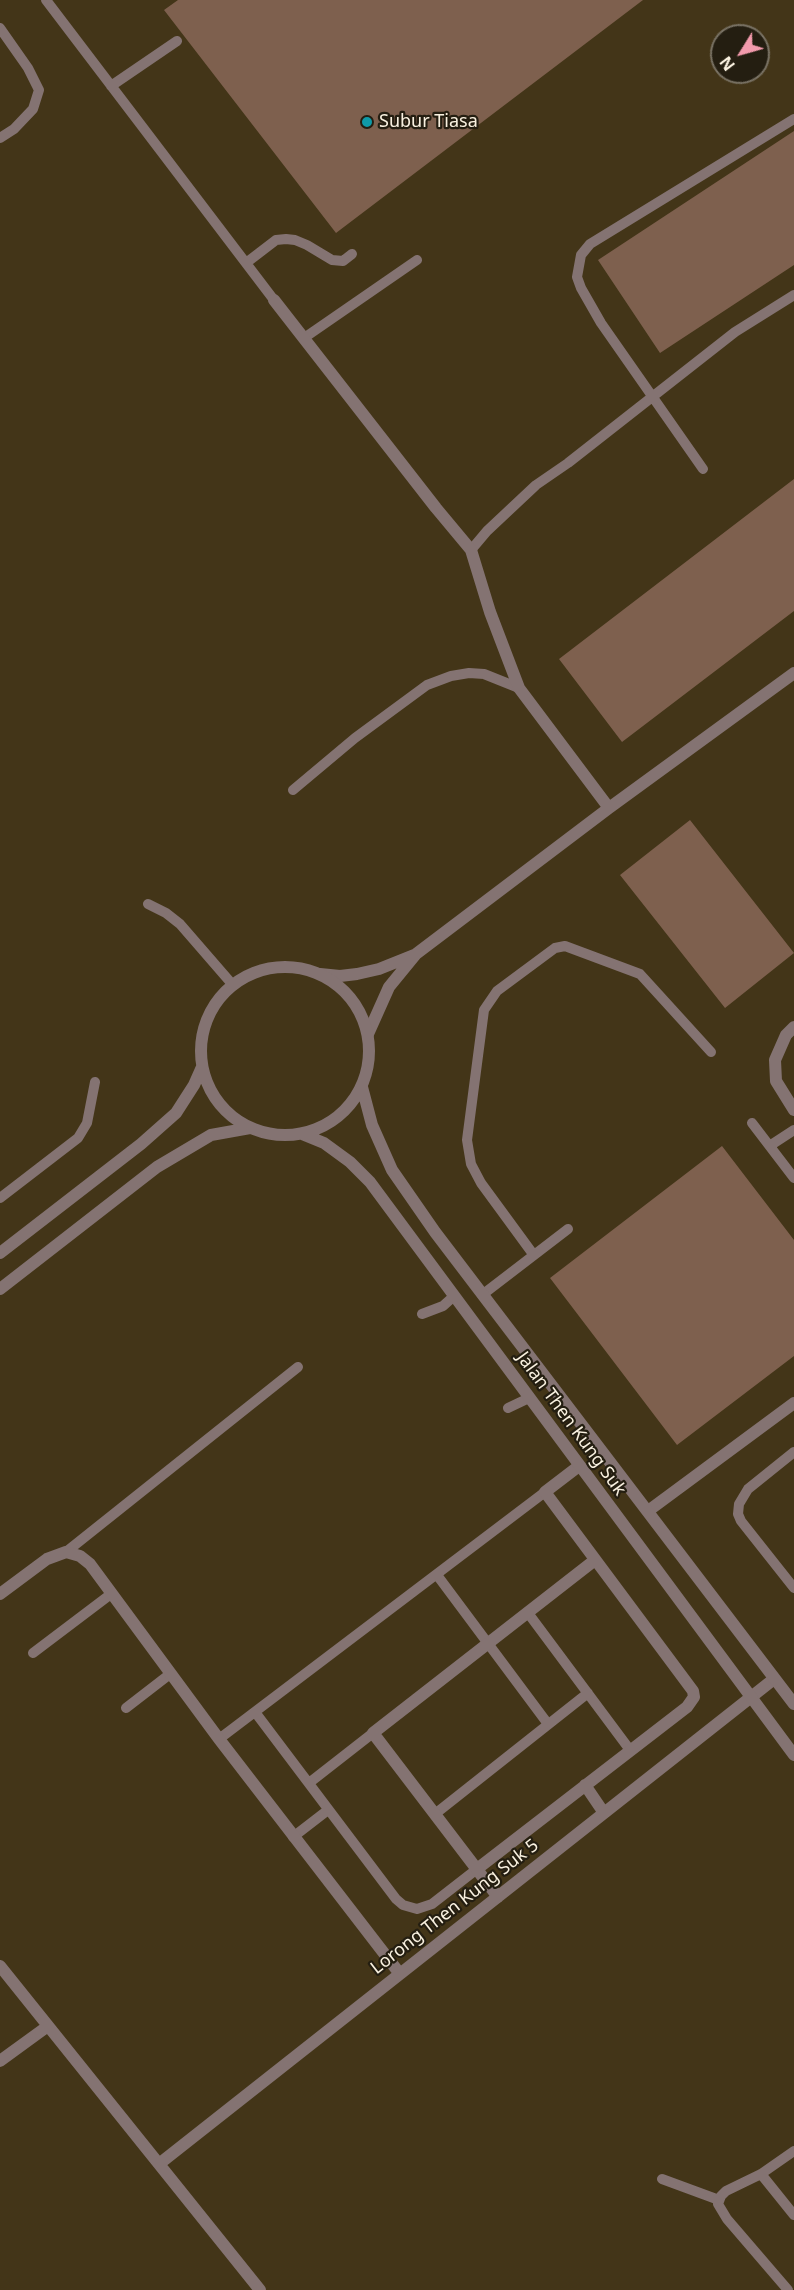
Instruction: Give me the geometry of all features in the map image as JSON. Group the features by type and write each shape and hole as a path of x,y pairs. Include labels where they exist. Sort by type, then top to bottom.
{"street":[{"path":"274,300 471,550 490,612 519,688 609,808"},
{"path":"368,1034 390,987 416,954 609,808 794,673"},
{"path":"320,974 342,988 359,1010 368,1034 369,1061 362,1087 352,1103 338,1118 321,1128 302,1134 275,1135 250,1128 228,1113 212,1092 202,1067 201,1044 206,1022 216,1001 232,984 252,972 275,967 298,967 320,974 340,976 357,974 379,969 416,954"},
{"path":"794,1027 786,1035 775,1060 776,1081 794,1110"},
{"path":"0,1253 141,1144 176,1113 194,1086 202,1067"},
{"name":"Jalan Then Kung Suk","path":"362,1087 372,1125 392,1170 482,1295 794,1704"},
{"path":"0,1289 148,1174 177,1155 211,1135 250,1128"},
{"name":"Jalan Then Kung Suk","path":"302,1134 324,1143 350,1162 370,1182 794,1755"},
{"path":"648,1511 794,1403"},
{"path":"477,1869 687,1707 694,1697 693,1691 545,1492 579,1466"},
{"path":"0,1594 47,1559 66,1552 80,1556 90,1564 293,1837 400,1974"},
{"path":"498,1897 373,1733 595,1560"},
{"name":"Lorong Then Kung Suk 5","path":"159,2164 774,1679"},
{"path":"585,1785 604,1813"},
{"path":"0,1966 260,2290"},
{"path":"0,2061 48,2026"}],"lane":[{"path":"46,0 274,300"},
{"path":"0,28 28,68 39,90 33,109 14,129 0,138"},
{"path":"111,86 177,41"},
{"path":"703,470 601,323 581,288 577,278 582,255 590,244 794,119"},
{"path":"246,263 276,240 286,239 307,245 332,260 343,261 352,254"},
{"path":"303,338 417,260"},
{"path":"471,550 487,531 536,485 568,464 735,332 794,295"},
{"path":"293,790 355,738 427,685 451,676 469,673 484,674 519,688"},
{"path":"148,904 166,913 180,924 232,984"},
{"path":"533,1254 481,1182 471,1164 467,1140 484,1010 497,991 555,948 565,946 640,974 711,1052"},
{"path":"0,1198 78,1138 87,1123 95,1082"},
{"path":"752,1123 794,1178"},
{"path":"771,1145 794,1130"},
{"path":"482,1295 568,1229"},
{"path":"422,1314 442,1306 453,1297"},
{"path":"66,1552 298,1367"},
{"path":"508,1408 529,1398"},
{"path":"794,1452 748,1489 739,1504 738,1514 741,1521 794,1588"},
{"path":"219,1739 545,1492"},
{"path":"437,1575 548,1724"},
{"path":"33,1653 111,1594"},
{"path":"528,1612 630,1750"},
{"path":"126,1708 170,1674"},
{"path":"435,1814 588,1693"},
{"path":"255,1712 396,1899 411,1908 432,1904 477,1869"},
{"path":"309,1783 373,1733"},
{"path":"293,1837 328,1810"},
{"path":"788,2290 727,2219 719,2208 718,2200 726,2191 761,2174 794,2151"},
{"path":"761,2174 794,2215"},
{"path":"662,2180 718,2200"}],"building":[{"name":"Subur Tiasa","path":"178,0 643,0 336,233 164,10"},
{"path":"794,131 794,265 660,353 598,260"},
{"path":"794,479 794,611 622,742 559,659"},
{"path":"690,820 794,953 725,1008 620,875"},
{"path":"722,1146 794,1240 794,1356 677,1445 550,1278"}],"place":[{"name":"Subur Tiasa","path":"367,122"}]}
